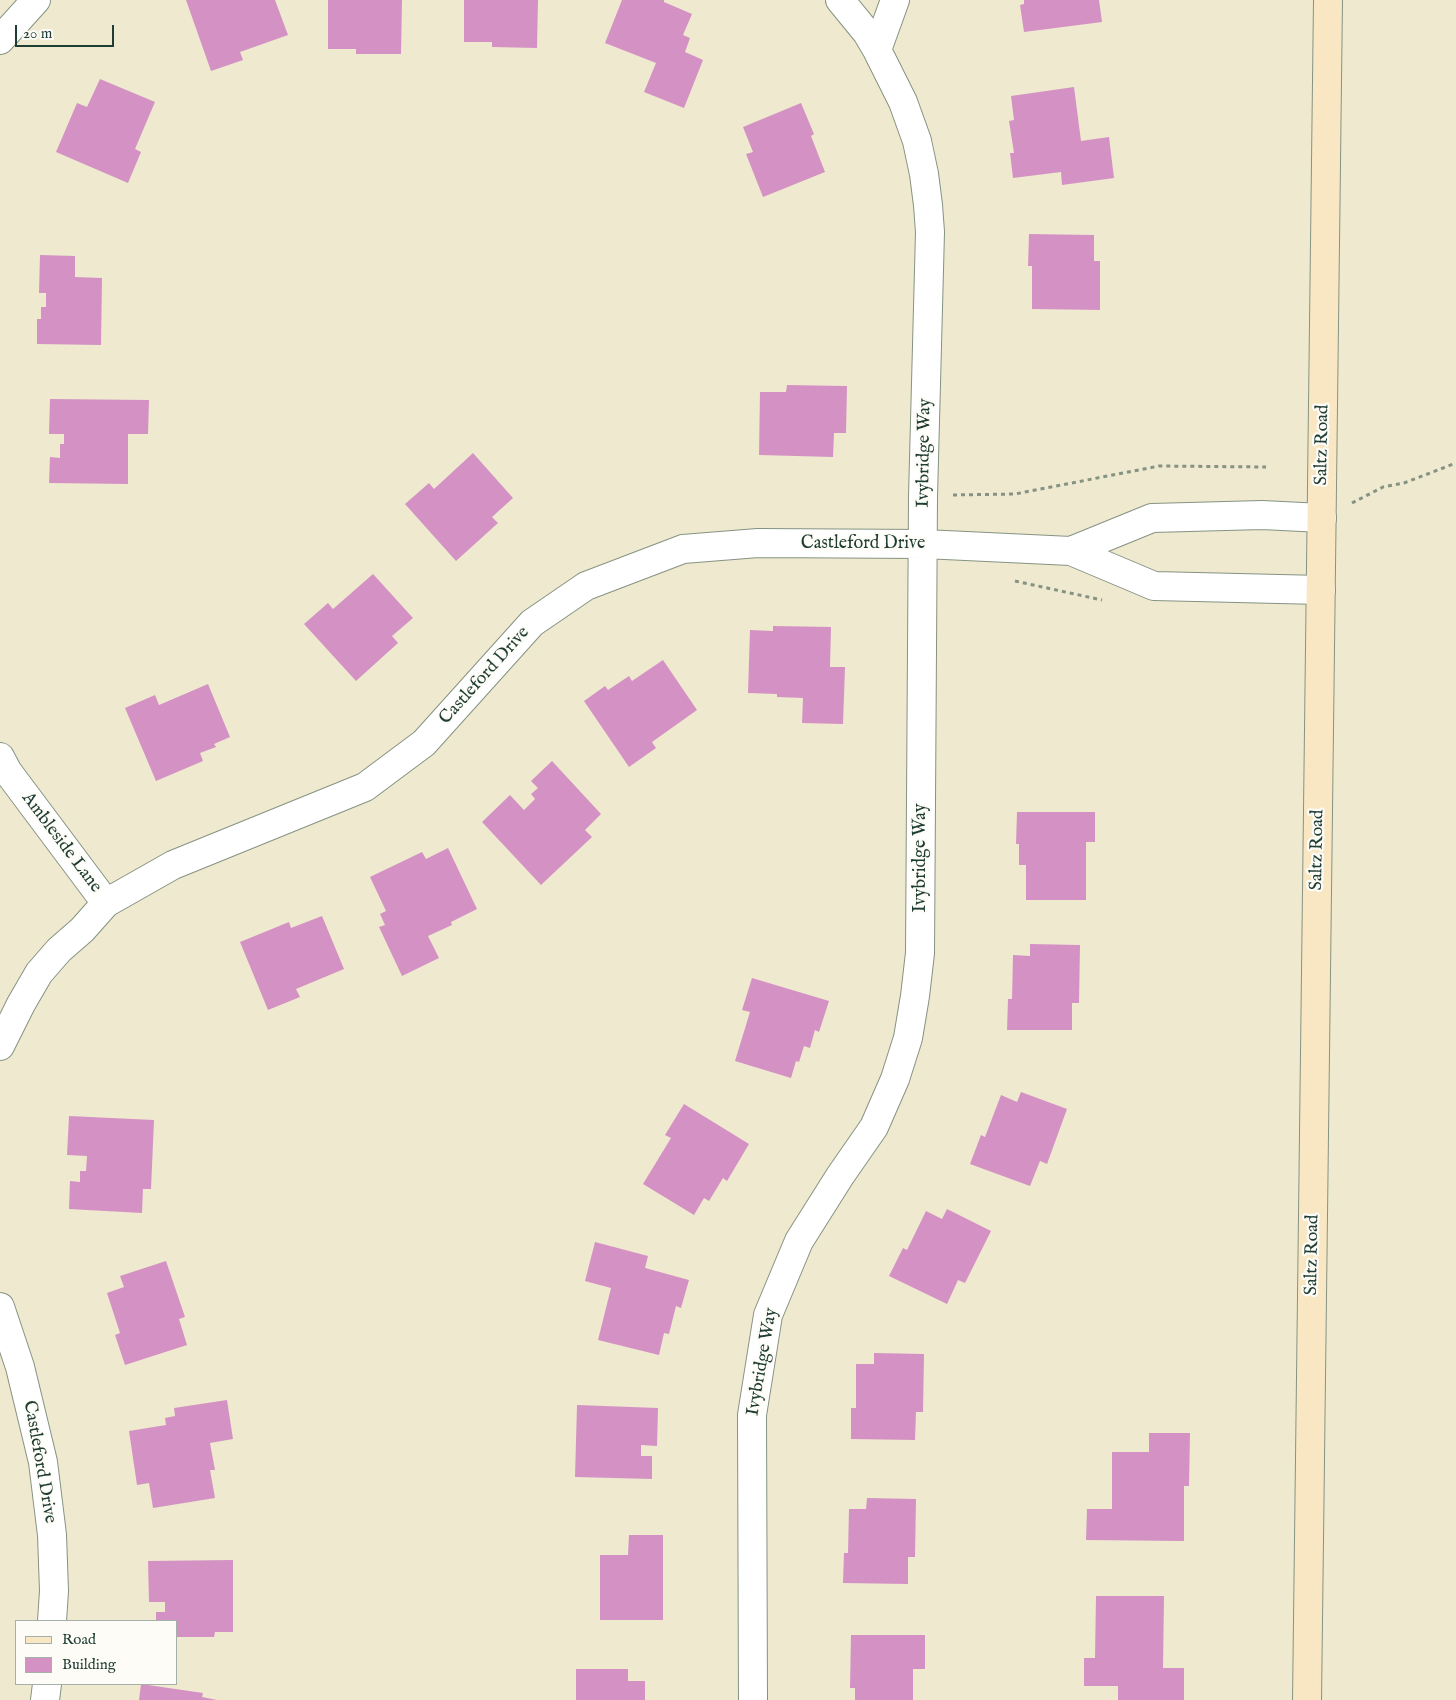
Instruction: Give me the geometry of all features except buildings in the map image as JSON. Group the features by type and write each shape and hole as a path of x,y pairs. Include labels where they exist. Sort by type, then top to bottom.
{"street":[{"path":"0,40 36,0"},
{"name":"Ivybridge Way","path":"753,1700 752,1415 768,1315 798,1241 874,1127 894,1079 908,1038 916,996 920,953 923,497 930,232 928,205 917,141 903,102 878,50 867,33 840,0"},
{"path":"878,50 895,0"},
{"name":"Saltz Road","path":"1307,1700 1328,0"},
{"name":"Castleford Drive","path":"1071,551 1152,518 1262,515 1322,518"},
{"name":"Castleford Drive","path":"0,1046 21,1004 39,974 59,950 82,930 106,903 173,865 365,787 424,744 532,623 586,586 683,549 758,543 924,544 1071,551 1154,586 1321,590"},
{"name":"Ambleside Lane","path":"0,757 8,772 106,903"},
{"name":"Castleford Drive","path":"0,1307 20,1367 43,1462 52,1535 54,1591 52,1620"},
{"path":"45,1700 47,1685"}],"path":[{"path":"1322,518 1383,487 1404,483 1456,463"},
{"path":"953,495 1015,494 1159,466 1266,467"}]}
